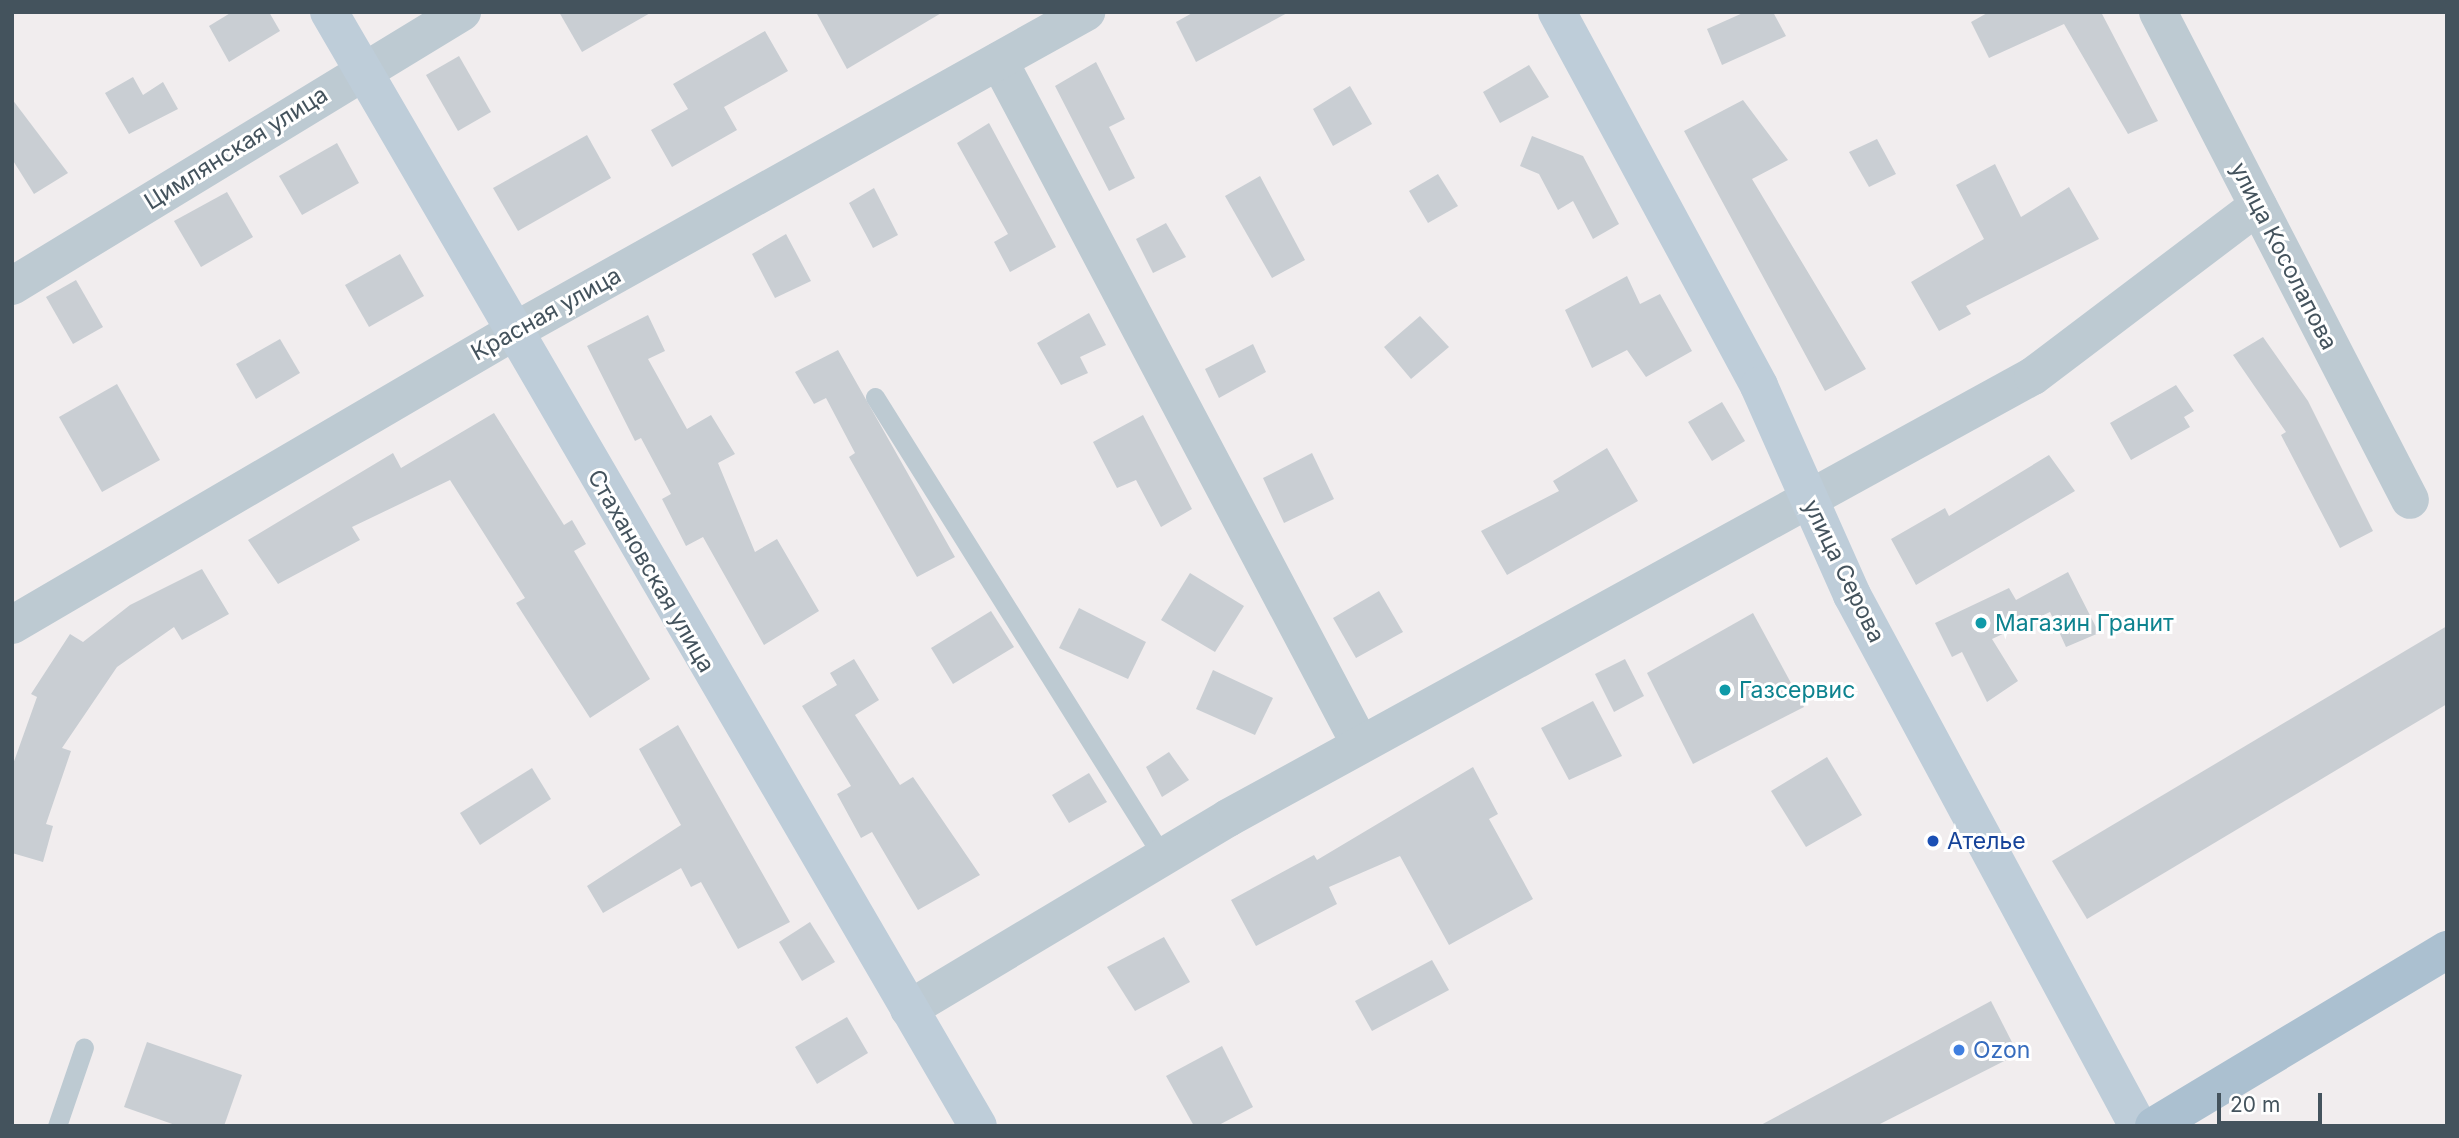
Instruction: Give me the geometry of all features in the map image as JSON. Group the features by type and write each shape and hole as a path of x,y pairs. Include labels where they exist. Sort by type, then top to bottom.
{"main road":[{"path":"2154,1126 2447,950"}],"street":[{"name":"Стахановская улица","path":"329,12 511,333 978,1126"},
{"name":"Цимлянская улица","path":"12,286 362,70 462,12"},
{"name":"Красная улица","path":"12,625 511,333 1086,12"},
{"name":"улица Серова","path":"1558,12 1759,386 1852,595 2138,1126"},
{"name":"улица Косолапова","path":"2158,12 2410,500"},
{"path":"999,61 1360,744"},
{"path":"909,1009 1163,857 1360,744 2033,376 2258,206"}],"lane":[{"path":"875,397 1163,857"},
{"path":"57,1126 84,1047"}],"building":[{"path":"232,12 269,12 280,31 229,62 209,26"},
{"path":"559,12 652,12 582,52"},
{"path":"816,12 943,12 847,69"},
{"path":"1194,12 1289,12 1196,62 1176,22"},
{"path":"1745,12 1773,12 1786,36 1722,65 1707,29"},
{"path":"1989,12 2101,12 2158,121 2128,134 2064,24 1989,58 1971,22"},
{"path":"765,31 788,71 724,107 737,130 672,167 651,130 688,109 673,84"},
{"path":"459,56 491,112 458,131 426,75"},
{"path":"1096,62 1125,119 1109,127 1135,178 1109,191 1055,86"},
{"path":"1529,65 1549,97 1500,123 1483,92"},
{"path":"133,77 143,95 163,82 178,109 129,134 105,93"},
{"path":"1350,86 1372,124 1333,146 1313,109"},
{"path":"12,99 68,173 34,194 12,159"},
{"path":"1743,100 1788,160 1752,179 1866,369 1825,391 1684,131"},
{"path":"989,123 1056,247 1010,272 994,242 1008,234 957,143"},
{"path":"587,135 611,178 518,231 493,188"},
{"path":"1532,136 1583,156 1619,224 1593,239 1573,201 1558,210 1539,174 1520,166"},
{"path":"1877,139 1896,174 1869,187 1849,152"},
{"path":"337,143 359,183 302,215 279,176"},
{"path":"1995,164 2021,217 2069,187 2099,239 1966,306 1971,314 1939,331 1911,282 1984,239 1956,185"},
{"path":"1438,174 1458,206 1428,223 1409,191"},
{"path":"1260,176 1305,260 1272,278 1225,196"},
{"path":"874,188 898,235 873,248 849,203"},
{"path":"227,192 253,237 201,267 174,221"},
{"path":"1166,223 1186,257 1153,273 1136,239"},
{"path":"786,234 811,281 775,298 752,254"},
{"path":"400,254 424,296 369,327 345,285"},
{"path":"1627,276 1640,304 1660,294 1692,351 1646,377 1627,350 1592,368 1565,310"},
{"path":"76,280 103,327 73,344 46,297"},
{"path":"1089,313 1106,345 1080,357 1088,373 1061,385 1037,343"},
{"path":"648,315 665,351 648,359 687,429 711,415 735,454 718,463 755,552 777,539 819,611 764,645 703,537 686,546 662,499 671,494 641,438 635,441 587,346"},
{"path":"1420,316 1449,347 1411,379 1384,347"},
{"path":"2263,337 2308,401 2373,531 2340,548 2281,435 2286,432 2233,355"},
{"path":"280,339 300,373 256,399 236,364"},
{"path":"1253,344 1266,372 1219,398 1205,369"},
{"path":"838,350 955,557 917,577 849,457 855,453 826,398 814,404 795,372"},
{"path":"117,384 160,460 102,492 59,417"},
{"path":"2176,385 2194,411 2184,417 2190,427 2131,460 2110,423"},
{"path":"1722,402 1745,441 1712,461 1688,422"},
{"path":"494,413 564,525 572,520 586,544 574,551 650,679 590,718 516,603 525,598 450,480 352,527 360,540 278,584 248,540 393,453 401,468"},
{"path":"1143,415 1192,509 1161,527 1136,480 1117,488 1093,442"},
{"path":"1607,448 1638,501 1507,575 1481,531 1559,491 1553,481"},
{"path":"1312,453 1334,499 1284,523 1263,478"},
{"path":"2049,455 2075,491 1916,585 1891,539 1945,508 1949,516"},
{"path":"202,569 229,614 182,640 174,627 117,667 62,748 71,751 46,824 53,826 43,862 12,853 12,767 37,697 31,694 70,634 83,642 130,605"},
{"path":"2068,572 2099,633 2066,647 2050,612 1992,639 2018,681 1987,702 1962,652 1952,657 1935,623 2009,588 2016,600"},
{"path":"1190,573 1244,606 1215,652 1161,620"},
{"path":"1379,591 1403,632 1356,658 1333,618"},
{"path":"1079,608 1146,642 1128,679 1059,648"},
{"path":"991,611 1014,647 953,684 931,648"},
{"name":"Газсервис","path":"1753,613 1804,707 1693,764 1647,673"},
{"path":"2447,626 2447,704 2087,919 2052,861"},
{"path":"854,659 879,700 855,715 900,785 913,777 980,875 918,910 872,832 861,838 837,794 851,786 802,706 837,685 830,673"},
{"path":"1625,659 1644,696 1614,712 1595,674"},
{"path":"1213,670 1273,698 1255,735 1196,709"},
{"path":"1593,701 1622,756 1569,780 1541,728"},
{"path":"678,725 790,922 738,949 701,882 691,887 681,868 603,913 587,886 681,825 639,749"},
{"path":"1169,752 1189,780 1162,797 1146,767"},
{"path":"1827,757 1862,815 1806,847 1771,791"},
{"path":"1473,767 1498,814 1489,819 1533,899 1449,945 1400,856 1329,887 1337,904 1256,946 1231,900 1314,855 1317,860"},
{"path":"532,768 551,799 480,845 460,813"},
{"path":"1089,773 1107,802 1069,823 1052,795"},
{"path":"810,922 835,962 802,981 779,942"},
{"path":"1164,937 1190,982 1135,1011 1107,967"},
{"path":"1432,960 1449,990 1372,1031 1355,1001"},
{"path":"1991,1001 2018,1054 1876,1126 1759,1126"},
{"path":"847,1017 868,1053 817,1084 795,1047"},
{"path":"147,1042 242,1075 224,1126 178,1126 124,1107"},
{"path":"1222,1046 1253,1107 1217,1126 1194,1126 1166,1076"}],"place":[{"name":"Магазин Гранит","path":"1981,623"},
{"name":"Газсервис","path":"1725,690"},
{"name":"Ателье","path":"1933,841"},
{"name":"Ozon","path":"1959,1050"}]}
